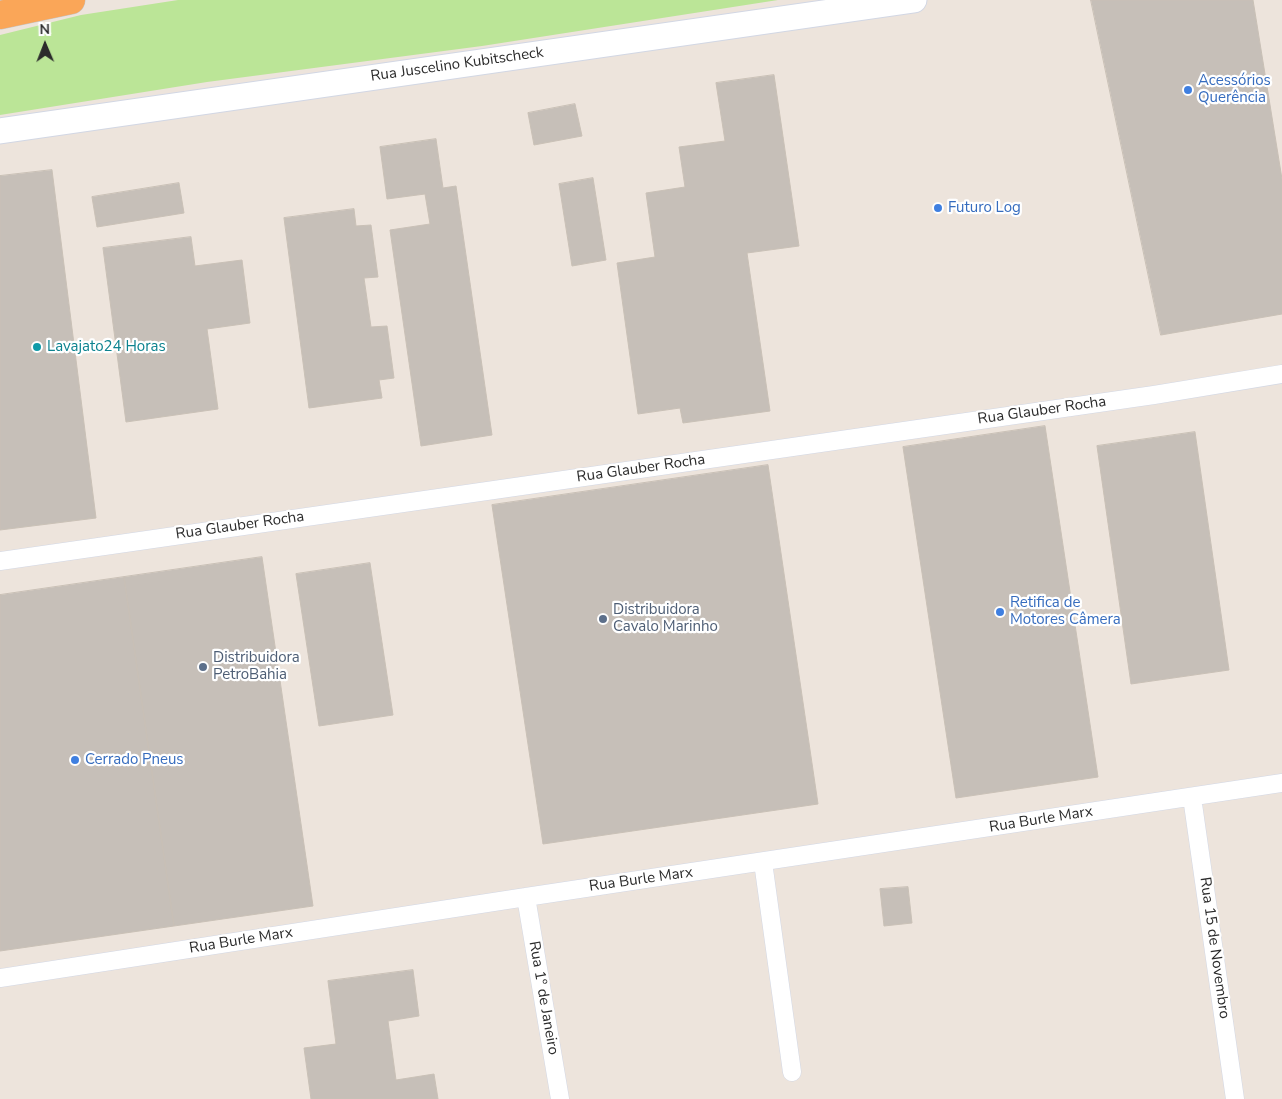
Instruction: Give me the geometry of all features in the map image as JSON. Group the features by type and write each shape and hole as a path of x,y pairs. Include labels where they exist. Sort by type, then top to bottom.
{"highway":[{"path":"0,15 71,0"}],"main road":[{"name":"Rua Juscelino Kubitscheck","path":"0,131 914,0"}],"street":[{"name":"Rua Glauber Rocha","path":"0,561 1144,396 1282,374"},
{"name":"Rua Burle Marx","path":"0,978 1282,783"},
{"name":"Rua 15 de Novembro","path":"1192,797 1235,1099"},
{"path":"763,862 792,1072"},
{"name":"Rua 1º de Janeiro","path":"526,897 560,1099"}],"green space":[{"path":"178,0 778,0 482,46 207,82 0,115 0,35 81,15"}],"building":[{"name":"Acessórios Querência","path":"1091,0 1253,0 1282,179 1282,314 1161,335"},
{"path":"774,75 799,246 747,253 770,411 683,423 680,408 638,414 617,263 655,257 646,193 685,187 679,147 725,141 716,83"},
{"path":"575,104 582,136 534,145 528,113"},
{"path":"436,139 443,188 456,186 492,435 421,446 390,230 430,224 425,194 387,199 380,147"},
{"name":"Lavajato24 Horas","path":"52,170 96,518 0,530 0,176"},
{"path":"593,178 606,260 572,266 559,184"},
{"path":"179,183 184,213 97,227 92,197"},
{"path":"354,209 356,226 371,225 378,277 364,278 371,327 387,326 394,378 379,380 382,398 309,408 284,218"},
{"path":"191,237 195,266 242,260 250,323 207,329 218,409 126,422 103,248"},
{"name":"Retifica de Motores Câmera","path":"1045,426 1098,777 956,798 903,447"},
{"path":"1195,432 1229,670 1131,684 1097,446"},
{"path":"768,465 818,804 543,844 492,505"},
{"path":"262,557 313,906 174,926 124,577"},
{"path":"370,563 393,715 319,726 296,574"},
{"name":"Cerrado Pneus","path":"124,577 174,926 0,951 0,595"},
{"path":"908,887 912,923 884,926 880,889"},
{"path":"413,970 419,1016 388,1021 396,1080 434,1074 438,1099 311,1099 304,1048 336,1044 328,981"}],"place":[{"name":"Acessórios Querência","path":"1188,90"},
{"name":"Futuro Log","path":"938,208"},
{"name":"Lavajato24 Horas","path":"37,347"},
{"name":"Retifica de Motores Câmera","path":"1000,612"},
{"name":"Distribuidora Cavalo Marinho","path":"603,619"},
{"name":"Distribuidora PetroBahia","path":"203,667"},
{"name":"Cerrado Pneus","path":"75,760"}]}
